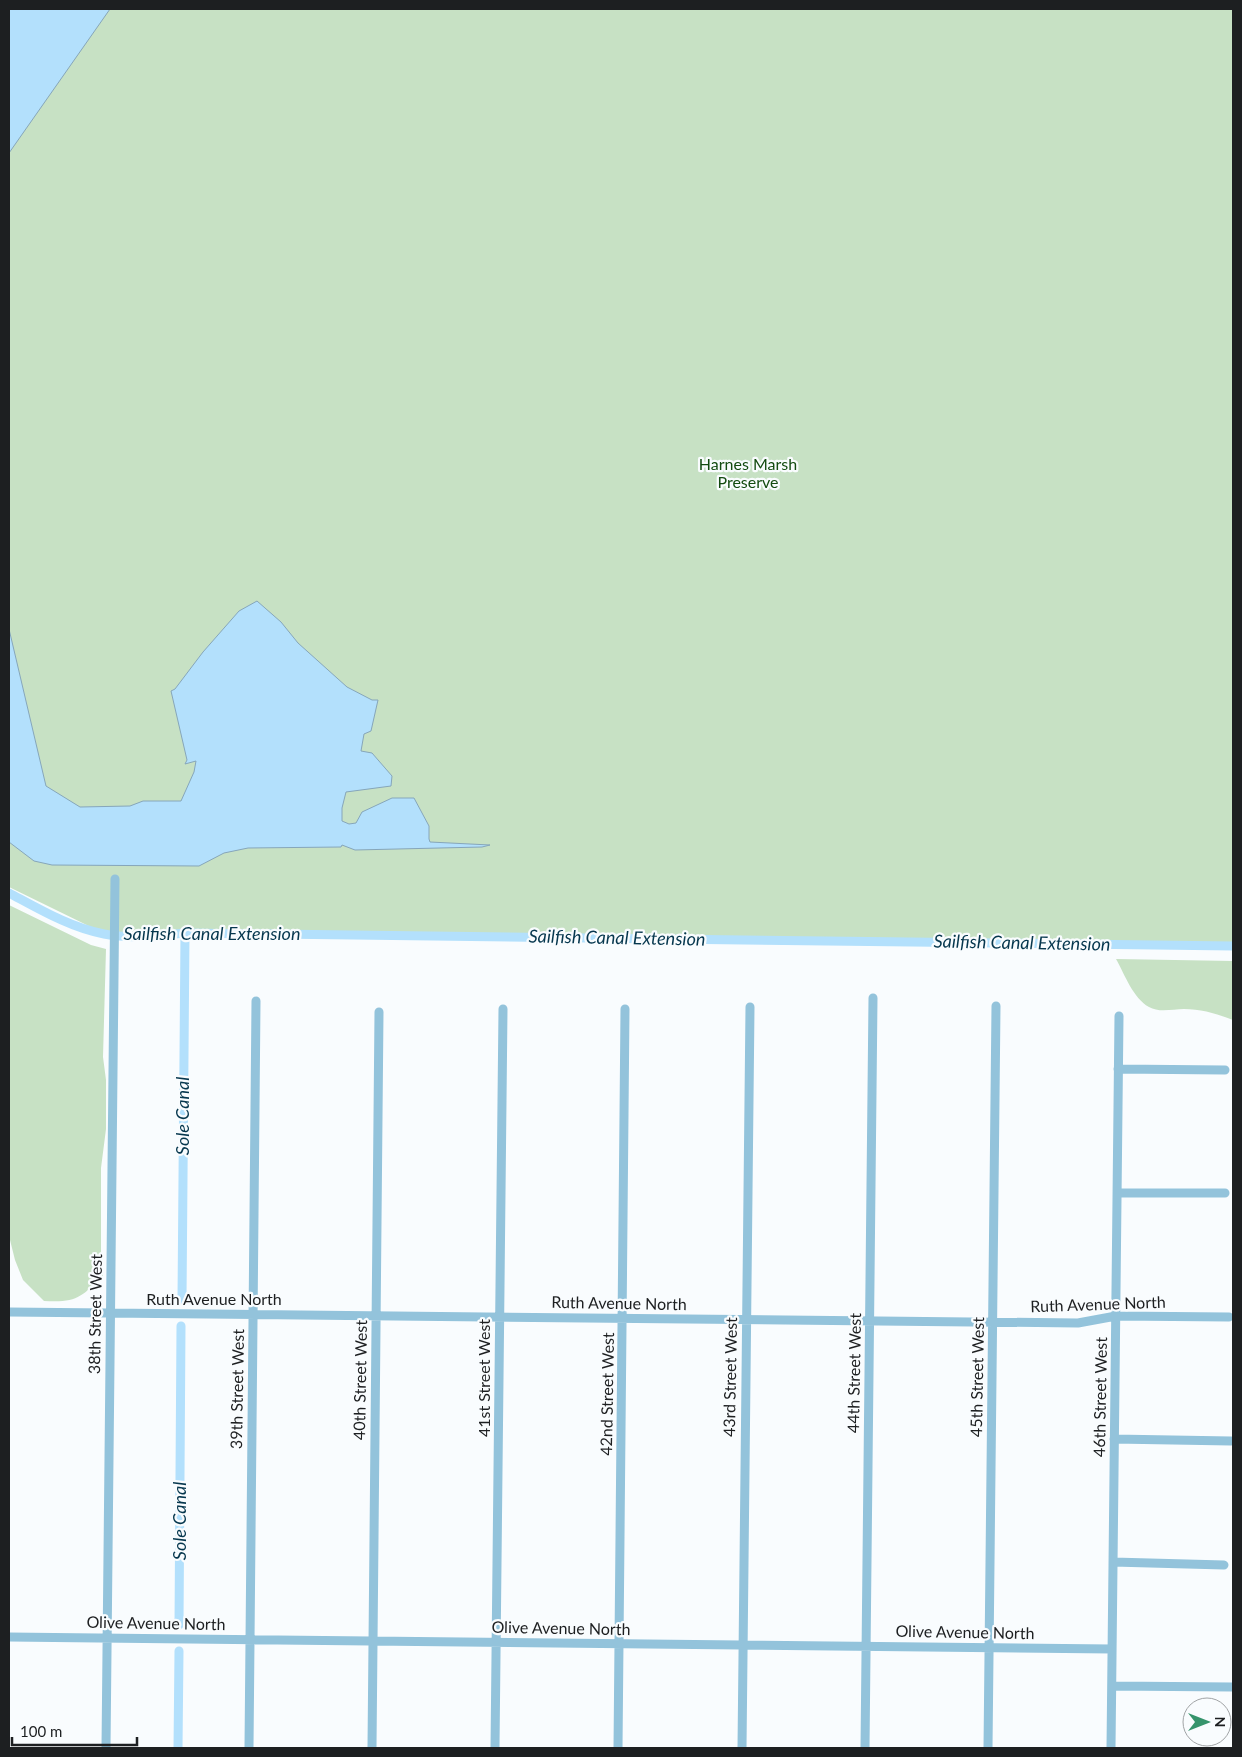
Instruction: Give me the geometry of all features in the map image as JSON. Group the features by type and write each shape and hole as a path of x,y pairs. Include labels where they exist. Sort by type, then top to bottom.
{"street":[{"name":"38th Street West","path":"106,1748 115,879"},
{"name":"44th Street West","path":"865,1748 873,998"},
{"name":"39th Street West","path":"249,1748 256,1001"},
{"name":"45th Street West","path":"988,1748 996,1006"},
{"name":"43rd Street West","path":"742,1748 750,1007"},
{"name":"41st Street West","path":"495,1748 502,1008"},
{"name":"42nd Street West","path":"618,1748 625,1009"},
{"name":"40th Street West","path":"372,1748 379,1012"},
{"name":"46th Street West","path":"1111,1748 1119,1016"},
{"path":"1118,1069 1225,1070"},
{"path":"1117,1193 1224,1194"},
{"name":"Ruth Avenue North","path":"9,1312 746,1318 1078,1323 1116,1316 1229,1317"},
{"path":"1114,1439 1230,1441"},
{"path":"1113,1562 1224,1565"},
{"name":"Olive Avenue North","path":"9,1637 1112,1649"},
{"path":"1112,1686 1232,1687"}],"green space":[{"name":"Harnes Marsh Preserve","path":"9,9 1233,9 1233,943 101,932 9,887"},
{"path":"9,905 91,945 106,949 103,1057 106,1080 106,1129 101,1168 101,1251 103,1276 83,1294 71,1300 44,1301 23,1280 15,1260 9,1236"},
{"path":"1116,959 1233,961 1233,1020 1197,1010 1162,1010 1149,1007 1138,998"}],"water":[{"path":"9,9 110,9 9,153"},
{"path":"257,601 281,622 298,643 347,687 372,700 378,700 371,731 364,734 361,751 372,753 392,776 391,786 346,792 342,808 342,821 349,824 356,823 362,812 392,798 414,798 429,826 430,842 490,845 482,847 355,850 342,845 341,847 248,848 224,853 199,866 52,865 34,861 9,842 9,629 46,786 80,807 130,806 143,801 181,801 194,772 196,761 185,764 187,760 171,691 175,689 203,652 239,611"}],"waterway":[{"name":"Sailfish Canal Extension","path":"9,893 79,927 104,934 134,937 185,933 1233,946"},
{"name":"Sole Canal","path":"182,1300 185,933"},
{"name":"Sole Canal","path":"179,1625 181,1326"},
{"name":"Sole Canal","path":"178,1748 179,1651"}]}
